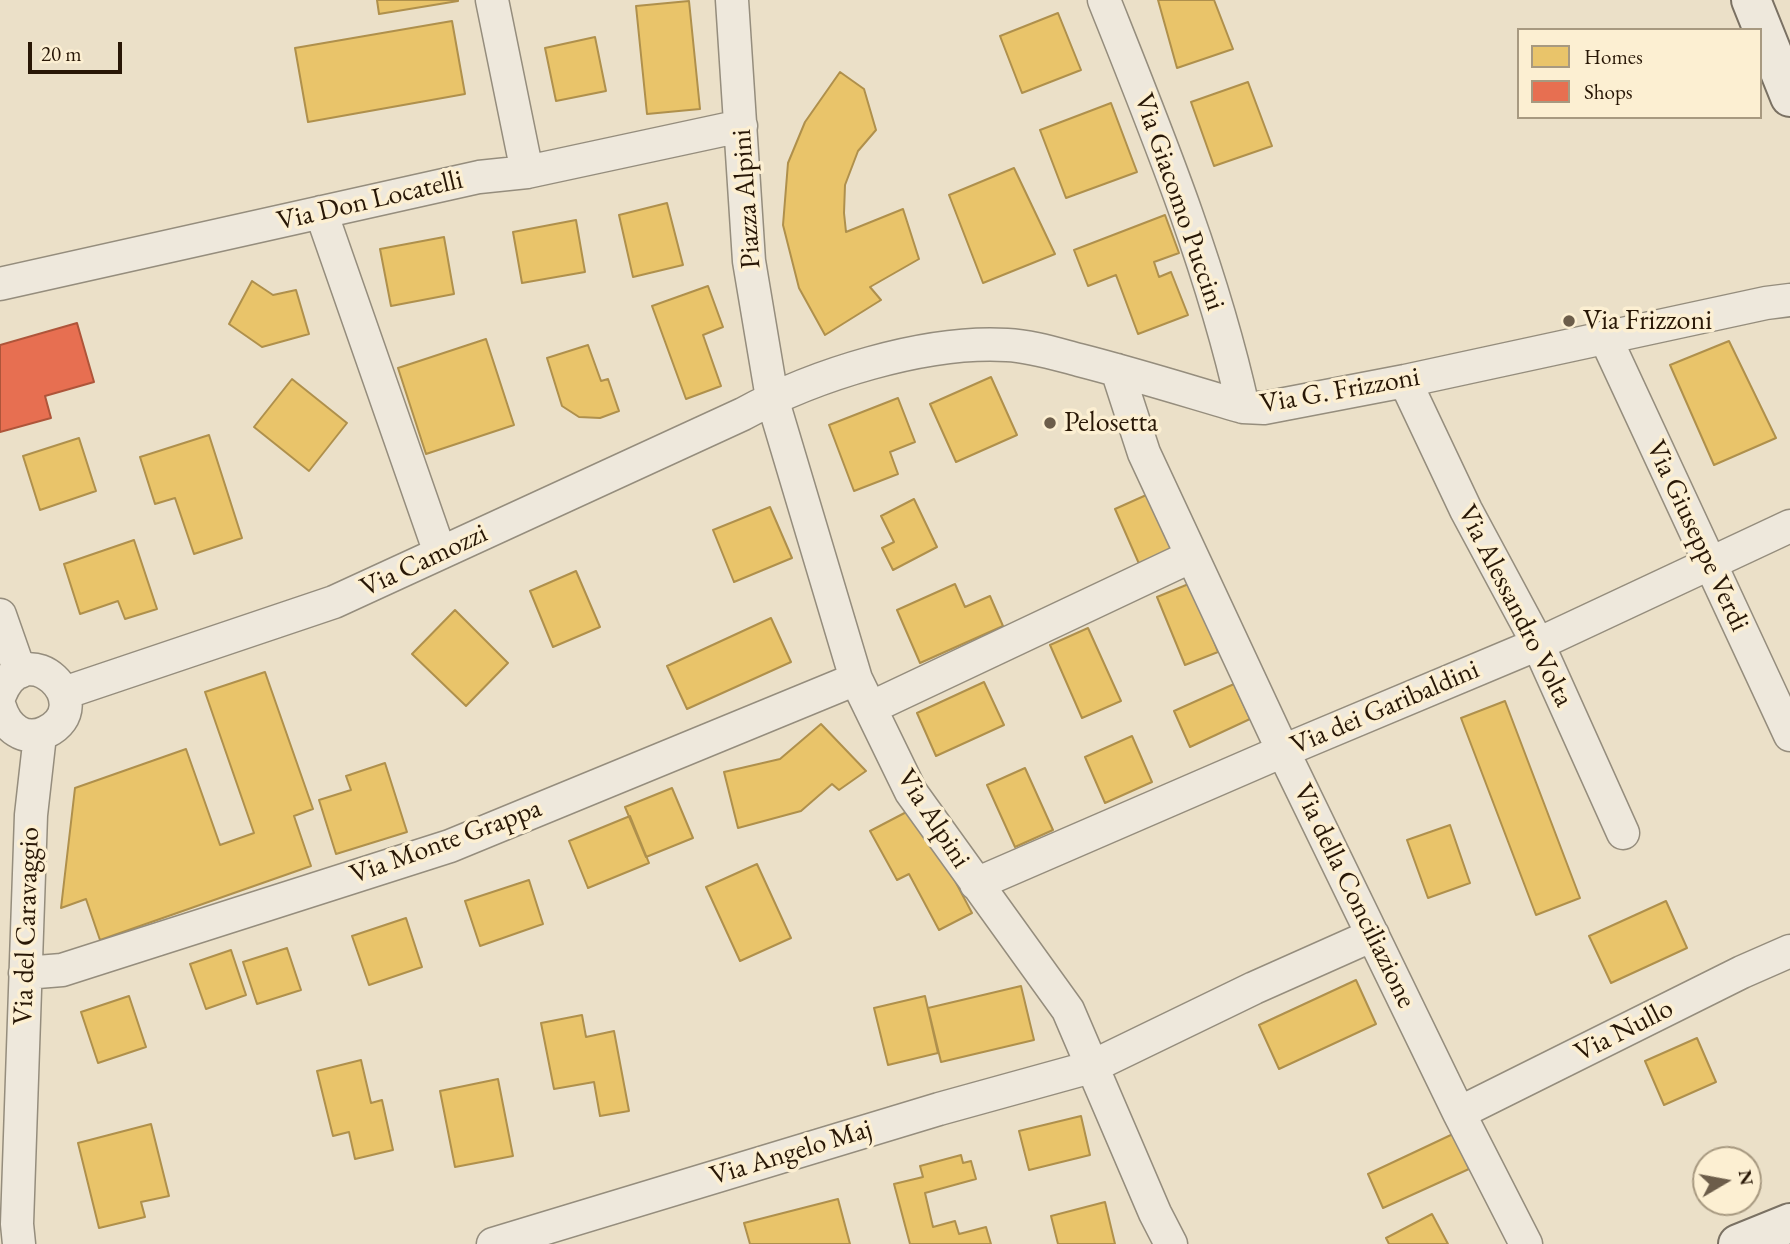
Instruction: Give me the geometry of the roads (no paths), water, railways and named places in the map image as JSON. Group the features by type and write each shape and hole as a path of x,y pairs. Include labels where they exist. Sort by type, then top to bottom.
{"street":[{"path":"492,0 527,172"},
{"name":"Piazza Alpini","path":"732,0 749,261 772,398"},
{"name":"Via Giacomo Puccini","path":"1104,0 1168,160 1229,346 1243,407"},
{"path":"1751,0 1790,97"},
{"name":"Via Don Locatelli","path":"0,284 478,177 527,172 741,126"},
{"path":"321,212 440,553"},
{"name":"Via G. Frizzoni","path":"772,398 861,366 923,351 978,345 1027,347 1243,407 1264,408 1790,300"},
{"name":"Via Giuseppe Verdi","path":"1605,337 1790,735"},
{"name":"Via della Conciliazione","path":"1117,370 1144,453 1283,751 1459,1113 1526,1244"},
{"name":"Via Alessandro Volta","path":"1405,381 1466,510 1538,644 1623,833"},
{"name":"Via Camozzi","path":"64,692 334,602 743,414 772,398"},
{"name":"Via Alpini","path":"772,398 856,679 911,792 1068,1010 1155,1213 1171,1244"},
{"name":"Via dei Garibaldini","path":"976,884 1538,644 1790,526"},
{"path":"870,708 1192,555"},
{"path":"0,615 20,672"},
{"path":"0,695 4,685 20,672 33,669 46,673 57,681 64,692 65,706 61,719 52,729 40,735 26,735 13,730 4,719 0,707"},
{"name":"Via Monte Grappa","path":"25,973 62,970 450,846 856,679"},
{"name":"Via del Caravaggio","path":"19,1244 8,1212 25,973 31,815 40,735"},
{"name":"Via Angelo Maj","path":"493,1244 939,1109 1091,1067 1254,988 1373,935"},
{"name":"Via Nullo","path":"1459,1113 1742,972 1790,951"},
{"path":"1738,1244 1790,1223"}],"place":[{"name":"Via Frizzoni","path":"1569,321"},
{"name":"Pelosetta","path":"1050,423"}]}
